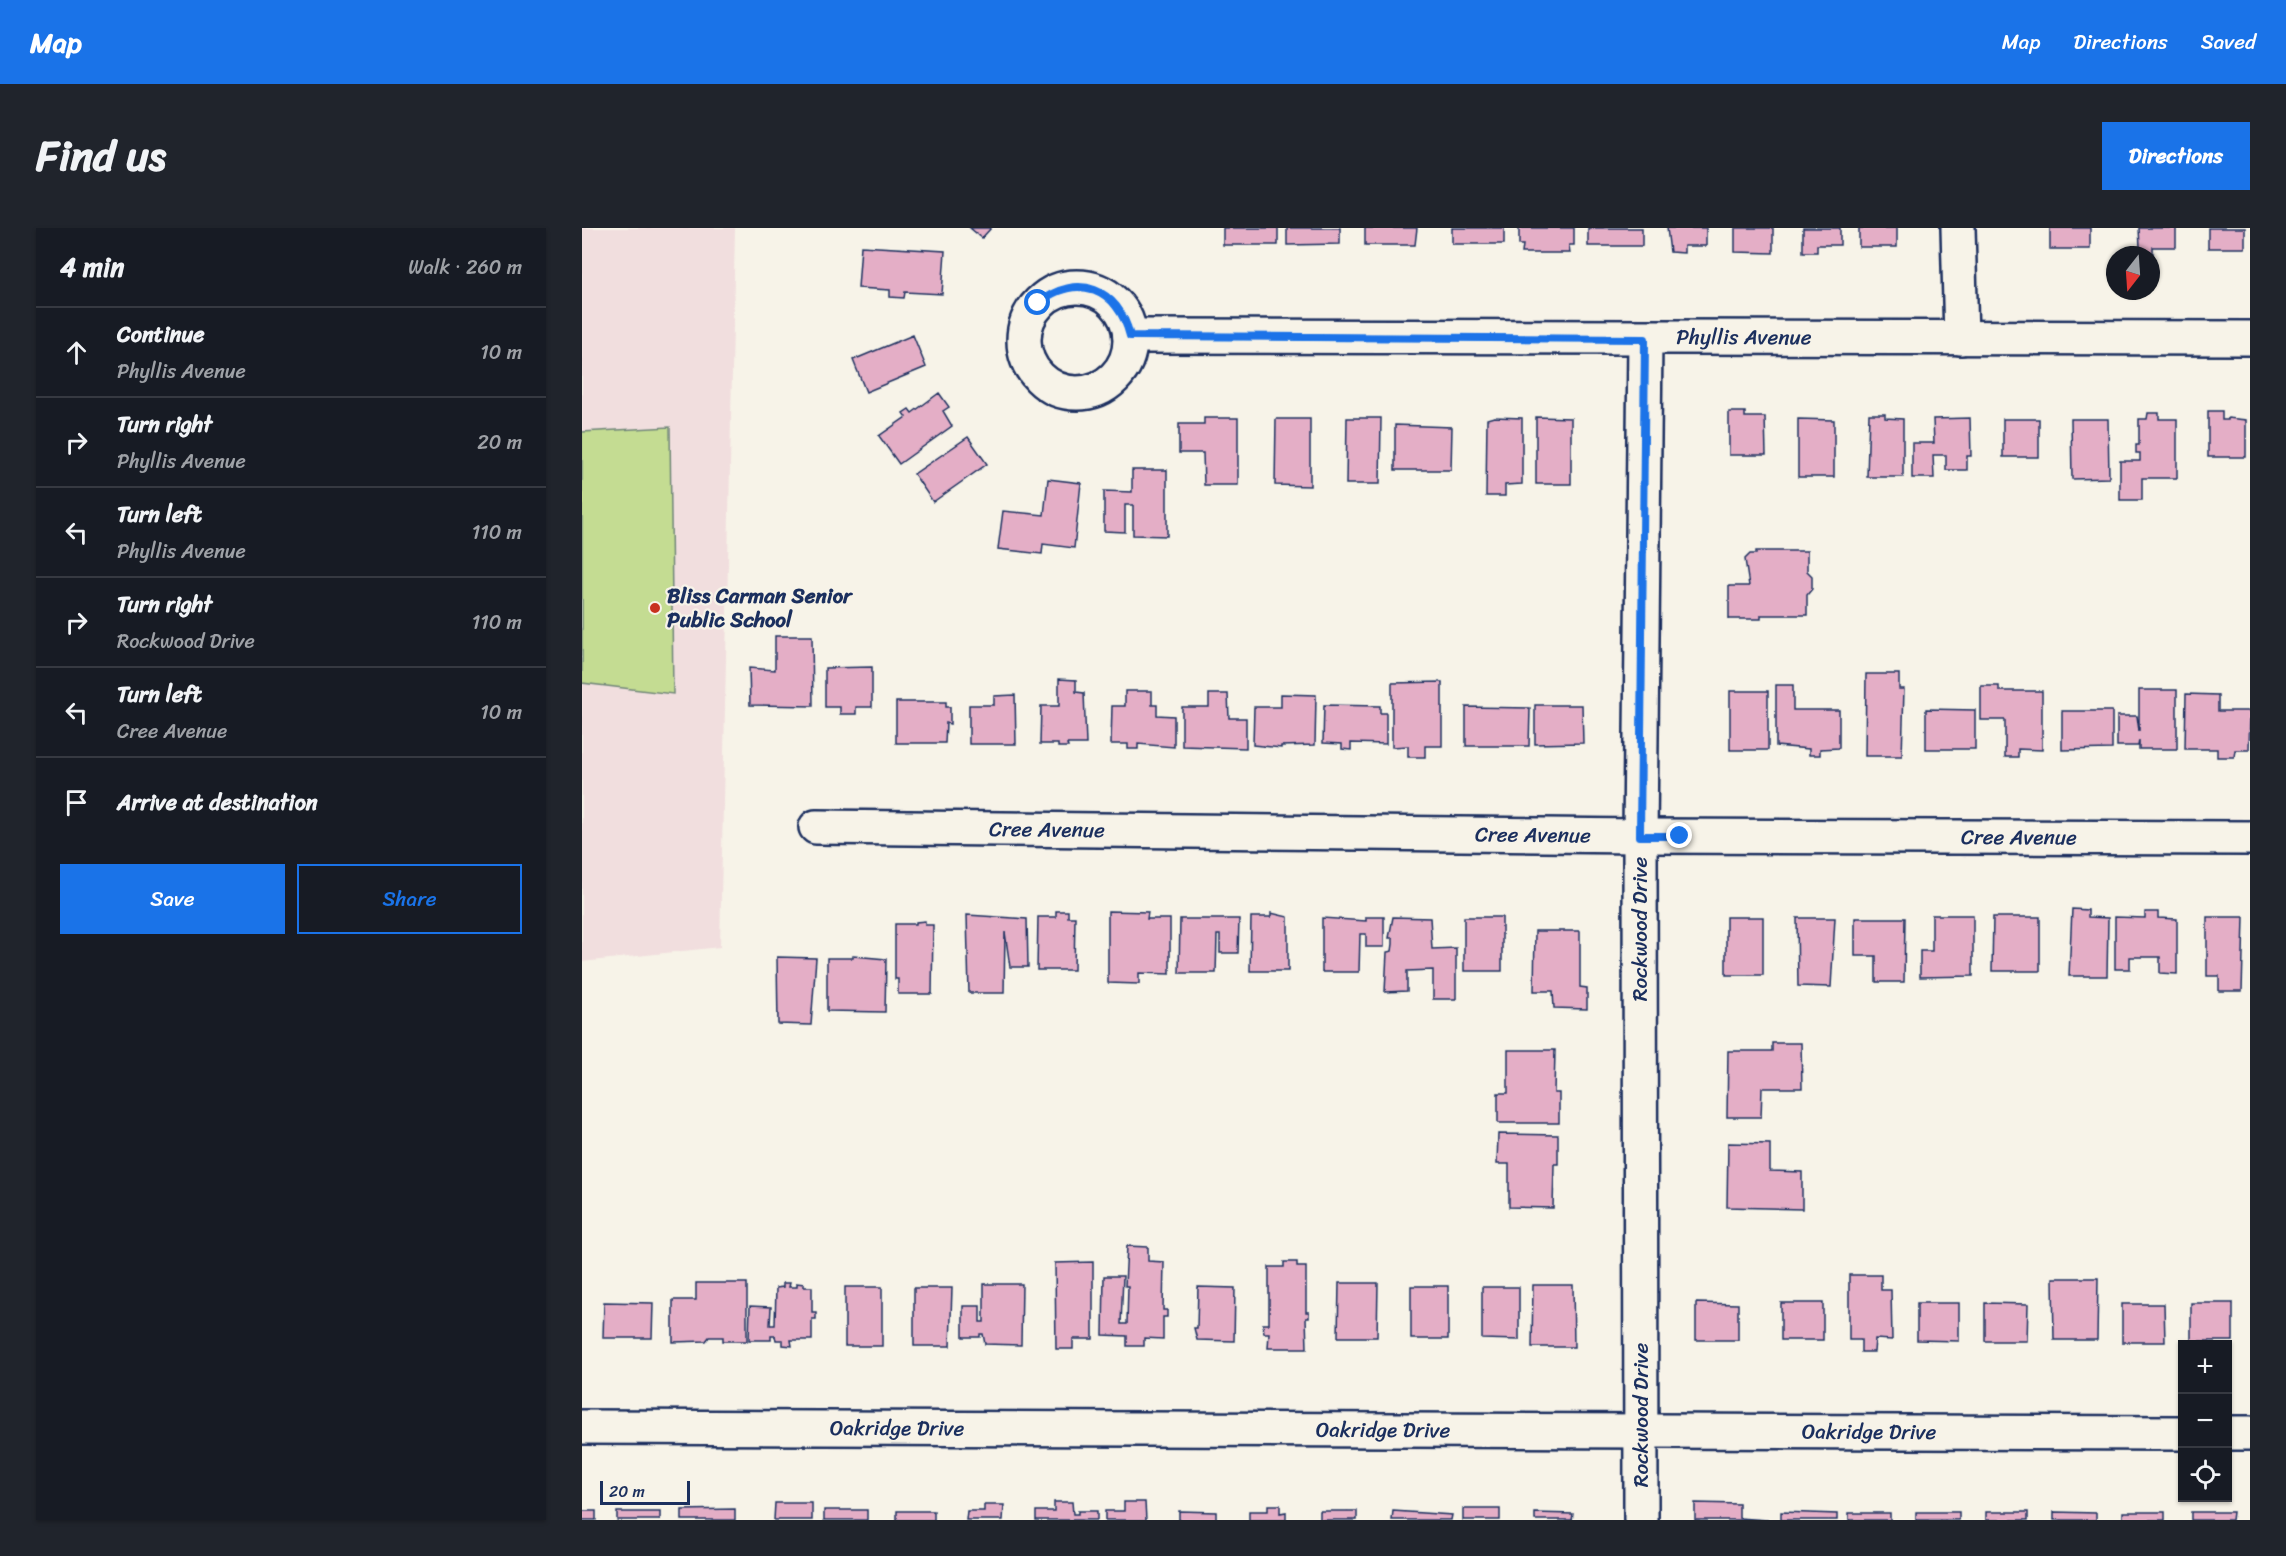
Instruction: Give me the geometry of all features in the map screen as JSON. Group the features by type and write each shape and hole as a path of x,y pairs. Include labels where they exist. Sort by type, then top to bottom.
{"street":[{"path":"1958,228 1961,338"},
{"name":"Phyllis Avenue","path":"1130,336 1645,339 2250,338"},
{"name":"Rockwood Drive","path":"1641,1520 1640,836 1645,339"},
{"name":"Cree Avenue","path":"816,828 1640,836 2250,838"},
{"name":"Oakridge Drive","path":"582,1428 2178,1433"},
{"path":"2232,1433 2250,1433"}],"shaded area":[{"name":"Bliss Carman Senior Public School","path":"582,228 735,228 720,947 582,962"}],"green space":[{"path":"670,427 673,694 582,683 582,432"}],"building":[{"path":"970,228 991,228 982,238"},
{"path":"1223,228 1278,228 1278,245 1223,245"},
{"path":"1287,228 1340,228 1340,244 1287,245"},
{"path":"1365,228 1417,228 1415,245 1365,245"},
{"path":"1452,228 1504,228 1504,244 1452,244"},
{"path":"1519,228 1574,228 1574,245 1569,245 1570,253 1522,253 1523,245 1519,245"},
{"path":"1588,228 1642,228 1642,246 1588,246"},
{"path":"1667,228 1706,228 1706,246 1684,246 1684,253 1670,252"},
{"path":"1735,228 1773,228 1773,253 1735,252"},
{"path":"1803,228 1840,228 1840,245 1817,245 1817,252 1803,252"},
{"path":"1859,228 1897,228 1897,247 1859,247"},
{"path":"2050,228 2090,228 2090,249 2050,249"},
{"path":"2139,228 2176,228 2176,247 2140,246"},
{"path":"2208,228 2245,228 2245,248 2208,248"},
{"path":"861,246 945,251 942,294 905,292 904,298 890,297 890,290 858,288"},
{"path":"913,335 926,367 866,392 853,360"},
{"path":"939,393 949,407 943,411 952,426 899,464 879,436 906,417 903,413 909,409 912,413"},
{"path":"2208,411 2222,411 2222,420 2228,420 2228,418 2246,420 2246,457 2208,457"},
{"path":"1729,412 1745,412 1745,417 1765,417 1766,455 1729,455"},
{"path":"2148,413 2159,413 2159,419 2177,419 2177,478 2142,478 2142,500 2120,500 2120,461 2140,461 2140,453 2136,453 2136,445 2139,445 2139,419 2147,419"},
{"path":"1869,414 1885,414 1885,418 1903,419 1903,477 1867,477"},
{"path":"1536,417 1571,418 1571,484 1536,484"},
{"path":"1204,418 1238,418 1238,485 1204,485 1203,453 1179,453 1179,424 1204,424"},
{"path":"1347,418 1381,418 1380,484 1346,484"},
{"path":"1522,418 1522,484 1505,485 1505,496 1486,496 1487,419"},
{"path":"1970,418 1971,456 1967,456 1967,470 1946,470 1946,455 1933,455 1934,478 1912,478 1912,443 1934,443 1933,419"},
{"path":"1276,419 1310,419 1310,486 1275,485"},
{"path":"1798,419 1834,420 1834,477 1798,477"},
{"path":"2003,419 2039,419 2039,457 2003,457"},
{"path":"2071,419 2108,419 2109,478 2072,479"},
{"path":"1395,425 1452,427 1451,470 1395,470"},
{"path":"968,437 987,464 933,502 914,474"},
{"path":"1132,470 1167,470 1167,536 1133,535 1133,505 1125,505 1125,532 1104,531 1104,491 1132,492"},
{"path":"1048,479 1081,483 1074,548 1043,544 1042,554 998,549 1003,511 1044,515"},
{"path":"1756,551 1807,551 1807,571 1812,576 1812,589 1807,595 1807,615 1761,615 1761,619 1729,619 1729,586 1749,586 1745,559 1750,554 1756,554"},
{"path":"775,636 812,636 813,706 750,705 749,668 775,670"},
{"path":"872,667 872,707 856,707 856,714 840,714 840,707 825,707 825,668"},
{"path":"1866,674 1899,674 1899,689 1904,689 1902,756 1865,756"},
{"path":"1059,679 1076,680 1076,692 1084,693 1086,744 1067,744 1068,747 1058,747 1058,744 1040,744 1041,706 1059,706"},
{"path":"1442,682 1442,746 1425,746 1425,757 1408,757 1408,746 1392,747 1392,683"},
{"path":"1776,685 1793,685 1793,710 1839,710 1839,748 1820,749 1820,755 1809,755 1809,749 1776,746"},
{"path":"1981,686 1999,686 1999,691 2042,691 2042,750 2018,749 2018,757 2005,757 2005,720 1981,720"},
{"path":"2139,690 2177,690 2177,749 2139,749 2139,740 2138,746 2117,746 2117,716 2137,716 2139,731"},
{"path":"1125,691 1152,691 1152,705 1157,705 1157,715 1174,716 1174,747 1138,744 1138,749 1128,749 1128,744 1111,744 1112,706 1125,706"},
{"path":"1730,691 1768,691 1768,750 1730,750"},
{"path":"1209,694 1228,694 1229,718 1246,718 1246,748 1182,746 1182,707 1209,707"},
{"path":"1281,694 1316,695 1315,745 1281,746 1281,748 1253,745 1254,707 1281,707"},
{"path":"2186,694 2218,695 2218,711 2250,711 2249,750 2235,750 2234,757 2217,757 2217,749 2185,749"},
{"path":"1015,695 1016,744 969,744 969,705 994,705 994,696"},
{"path":"896,702 946,702 946,707 950,707 950,724 946,723 945,743 896,743"},
{"path":"1324,705 1380,706 1380,713 1386,713 1386,744 1351,743 1351,750 1342,749 1342,744 1323,743"},
{"path":"1535,705 1582,705 1583,743 1535,744"},
{"path":"1466,707 1530,708 1529,746 1466,746"},
{"path":"1926,709 1975,710 1975,749 1926,749"},
{"path":"2062,711 2112,711 2112,749 2062,750"},
{"path":"2072,909 2088,910 2088,917 2108,918 2107,976 2069,976"},
{"path":"1056,911 1068,911 1068,917 1075,917 1074,970 1037,970 1038,917 1056,917"},
{"path":"1108,911 1148,912 1147,919 1170,919 1170,974 1139,973 1139,984 1108,983"},
{"path":"2145,912 2158,912 2158,918 2177,919 2177,974 2160,973 2160,957 2130,957 2130,969 2115,969 2115,917 2145,918"},
{"path":"1271,913 1288,917 1288,971 1250,971 1251,917 1271,917"},
{"path":"967,915 1027,919 1028,967 1010,967 1005,932 1004,993 969,993"},
{"path":"1932,915 1973,915 1973,976 1920,977 1920,951 1932,951"},
{"path":"1366,917 1384,917 1384,947 1366,947 1366,934 1360,934 1359,972 1322,972 1322,918 1366,921"},
{"path":"1393,917 1430,918 1432,949 1456,948 1456,999 1433,999 1433,970 1407,971 1407,991 1385,992 1387,952 1392,951 1393,944 1393,938 1389,938"},
{"path":"1464,917 1502,917 1502,971 1464,971"},
{"path":"1726,917 1763,917 1763,975 1726,975"},
{"path":"1993,917 2040,917 2040,971 1992,971"},
{"path":"2207,917 2244,917 2242,991 2219,991 2219,976 2207,976"},
{"path":"1797,918 1835,918 1831,987 1798,986"},
{"path":"1855,918 1905,918 1904,982 1876,982 1876,956 1855,956"},
{"path":"1180,919 1239,919 1238,953 1220,953 1220,935 1217,935 1216,973 1179,973"},
{"path":"925,921 925,925 933,925 932,994 898,994 898,979 895,979 895,924 916,924 916,922"},
{"path":"1535,931 1580,931 1580,987 1587,988 1587,1009 1554,1008 1553,991 1534,991"},
{"path":"853,956 886,959 885,1012 827,1011 827,958 853,958"},
{"path":"777,957 816,958 811,1025 778,1024"},
{"path":"1772,1043 1801,1043 1802,1088 1762,1088 1761,1117 1727,1117 1728,1051 1772,1051"},
{"path":"1508,1050 1555,1050 1554,1093 1559,1093 1559,1123 1498,1123 1498,1093 1508,1093"},
{"path":"1498,1134 1558,1135 1558,1164 1554,1164 1553,1208 1509,1207 1509,1164 1497,1164"},
{"path":"1728,1143 1770,1144 1770,1171 1802,1172 1802,1209 1727,1207"},
{"path":"1127,1246 1148,1247 1148,1261 1164,1262 1163,1310 1167,1310 1167,1317 1163,1317 1163,1339 1144,1338 1144,1346 1127,1346 1127,1336 1103,1335 1104,1276 1123,1276 1121,1324 1127,1324 1128,1286 1125,1286"},
{"path":"1093,1262 1093,1339 1073,1339 1073,1349 1056,1349 1055,1263"},
{"path":"1284,1262 1297,1262 1297,1267 1306,1267 1306,1312 1309,1312 1309,1318 1306,1318 1307,1348 1268,1348 1269,1333 1264,1333 1263,1324 1269,1324 1269,1267 1284,1267"},
{"path":"1849,1275 1881,1275 1881,1290 1891,1290 1892,1340 1875,1339 1874,1352 1861,1352 1861,1340 1849,1340"},
{"path":"2053,1278 2098,1278 2097,1340 2054,1340"},
{"path":"696,1283 747,1283 747,1341 723,1341 723,1337 709,1337 706,1341 673,1342 673,1300 696,1300"},
{"path":"783,1283 790,1283 789,1287 797,1287 797,1283 804,1284 804,1287 812,1287 812,1312 816,1312 816,1319 812,1319 812,1340 791,1340 792,1346 783,1345 783,1340 776,1340 775,1336 771,1336 771,1340 749,1340 750,1306 771,1307 770,1325 775,1325 776,1288 783,1287"},
{"path":"1339,1283 1378,1283 1377,1337 1338,1337"},
{"path":"984,1284 1022,1284 1021,1345 985,1344 983,1334 980,1334 980,1337 963,1337 963,1306 980,1306 980,1322 984,1322"},
{"path":"1533,1285 1573,1285 1574,1347 1532,1347"},
{"path":"1411,1286 1448,1286 1448,1339 1411,1339"},
{"path":"845,1287 882,1287 882,1346 845,1346"},
{"path":"1198,1287 1235,1288 1234,1341 1197,1340 1194,1328 1197,1328"},
{"path":"1482,1287 1519,1287 1519,1340 1482,1339"},
{"path":"914,1288 952,1288 950,1346 914,1346"},
{"path":"604,1302 653,1303 652,1338 603,1338"},
{"path":"1696,1303 1738,1304 1738,1340 1696,1340"},
{"path":"1781,1303 1823,1303 1823,1340 1781,1340"},
{"path":"1917,1303 1959,1303 1959,1341 1917,1340"},
{"path":"1985,1303 2028,1304 2027,1341 1985,1341"},
{"path":"2191,1303 2233,1303 2233,1341 2191,1340"},
{"path":"2122,1304 2164,1304 2165,1342 2122,1342"},
{"path":"1054,1502 1072,1502 1073,1514 1078,1514 1078,1511 1097,1511 1097,1520 1036,1520 1036,1511 1054,1511"},
{"path":"1124,1502 1145,1502 1146,1520 1105,1520 1105,1511 1124,1511"},
{"path":"775,1503 812,1503 812,1520 774,1520"},
{"path":"1695,1503 1739,1504 1739,1518 1768,1520 1695,1520"},
{"path":"984,1505 1004,1505 1003,1520 966,1520 967,1511 984,1511"},
{"path":"1268,1505 1280,1505 1280,1513 1286,1512 1286,1520 1249,1520 1249,1511 1268,1511"},
{"path":"735,1509 735,1520 682,1520 682,1510"},
{"path":"1463,1509 1500,1509 1500,1520 1463,1520"},
{"path":"824,1510 867,1510 867,1520 824,1520"},
{"path":"582,1511 596,1511 596,1520 582,1520"},
{"path":"897,1511 934,1511 934,1520 897,1520"},
{"path":"1179,1511 1216,1512 1216,1520 1179,1520"},
{"path":"1320,1511 1357,1511 1357,1520 1320,1520"},
{"path":"1393,1511 1452,1515 1451,1520 1392,1520"},
{"path":"617,1512 660,1512 660,1520 617,1520"},
{"path":"1781,1512 1837,1514 1837,1520 1781,1520"},
{"path":"1916,1512 1959,1512 1959,1520 1916,1520"},
{"path":"1986,1512 2028,1512 2028,1520 1986,1520"},
{"path":"2054,1512 2096,1513 2096,1520 2054,1520"},
{"path":"2123,1512 2165,1512 2165,1520 2123,1520"},
{"path":"2191,1512 2233,1512 2232,1520 2191,1520"},
{"path":"1535,1513 1573,1514 1572,1520 1535,1520"},
{"path":"1849,1513 1890,1513 1890,1520 1849,1520"}],"place":[{"name":"Bliss Carman Senior Public School","path":"655,608"}],"route":[{"path":"1038,303 1052,292 1069,287 1086,287 1103,293 1117,304 1126,319 1130,336 1645,339 1640,836 1680,836"}]}
